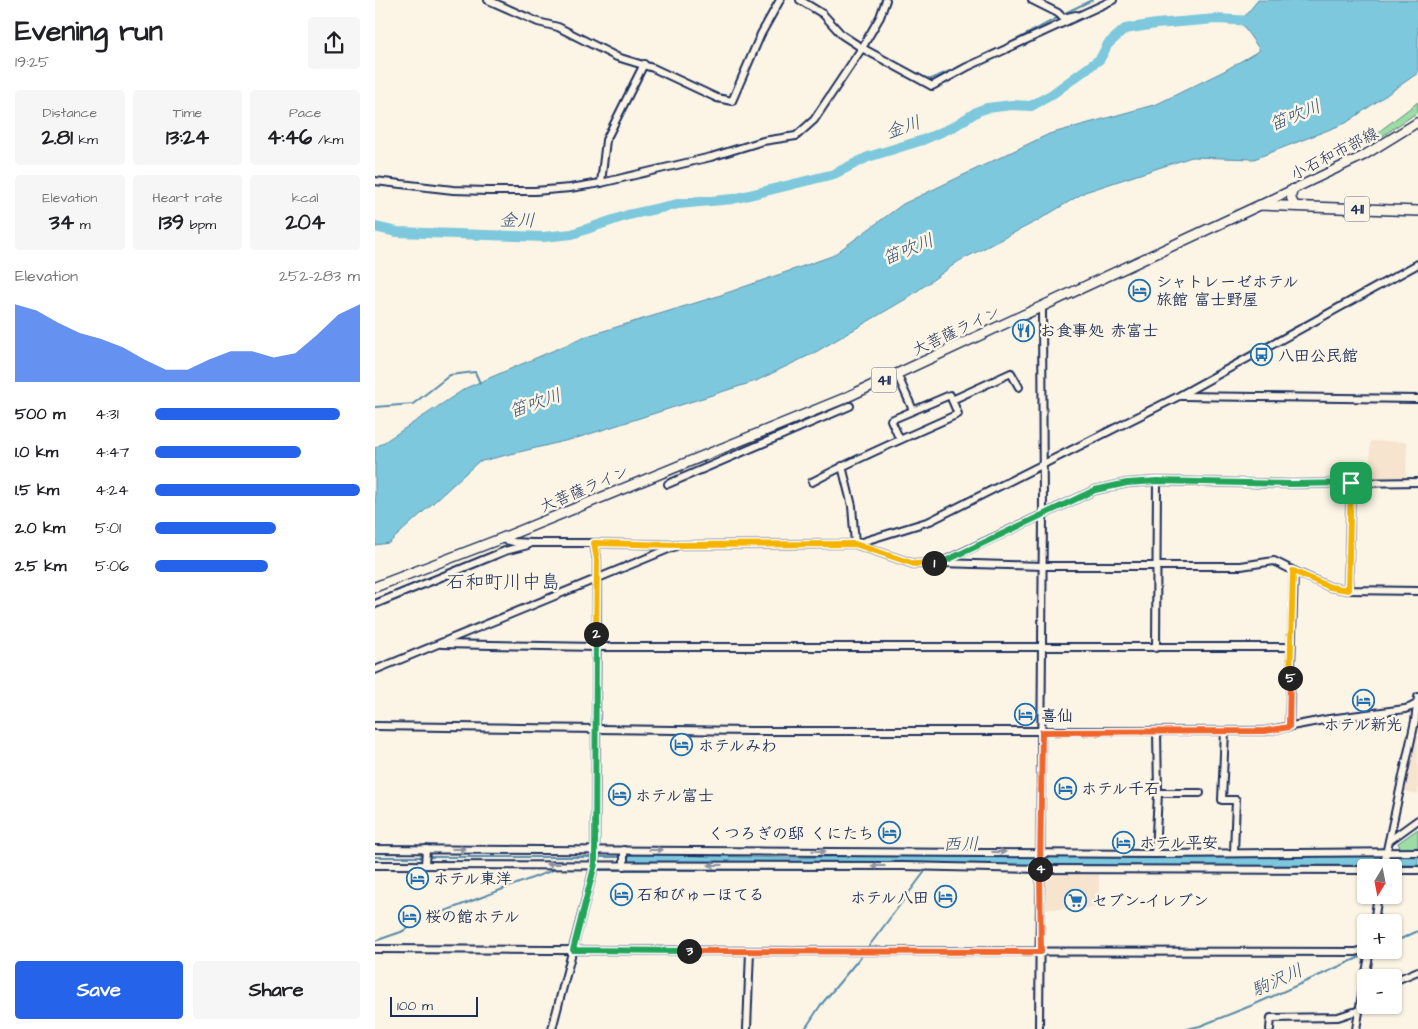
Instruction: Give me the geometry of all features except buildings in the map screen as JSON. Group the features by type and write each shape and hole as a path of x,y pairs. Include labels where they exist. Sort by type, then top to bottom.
{"highway":[{"name":"大菩薩ライン","path":"375,587 500,539 897,374 1260,204 1418,211"}],"main road":[{"name":"小石和市部線","path":"1260,204 1363,156 1418,122"},
{"path":"1293,189 1291,198 1295,206"}],"street":[{"path":"488,0 538,22 558,27 617,57 644,64 717,98 732,101 761,34 780,0"},
{"path":"800,0 823,14 842,35 932,86 967,67 1113,0"},
{"path":"375,181 453,190 488,191 570,188 601,183 711,157 763,141 796,136 814,120 863,47 880,17 886,0"},
{"path":"1031,0 1058,13 1063,18 1085,14"},
{"path":"601,183 606,140 644,64"},
{"path":"500,539 532,543 677,545 855,544 931,521 1179,396 1418,264"},
{"path":"1039,1029 1043,566 1042,307"},
{"path":"952,400 1011,373 1019,387"},
{"path":"897,374 913,410"},
{"path":"812,482 842,466 900,440 958,414 950,395 891,420 900,440"},
{"path":"1179,396 1418,399"},
{"path":"667,484 850,406"},
{"path":"794,418 797,429"},
{"path":"842,466 852,506 855,544"},
{"path":"1156,648 1157,481"},
{"path":"941,563 1095,490 1127,483 1157,481 1292,484 1418,482"},
{"path":"1348,590 1351,483"},
{"path":"375,604 505,551 532,543"},
{"path":"552,1029 594,865 597,560 594,543"},
{"path":"855,544 914,564 1241,566 1274,561 1330,587 1348,590 1418,591"},
{"path":"375,670 597,580 677,545"},
{"path":"1289,727 1293,571"},
{"path":"442,644 596,647 1156,648 1291,646"},
{"path":"1385,859 1418,697"},
{"path":"375,726 751,731 1265,731 1405,709 1418,703"},
{"path":"1155,854 1158,793 1157,731"},
{"path":"1225,731 1222,800 1236,800 1234,852"},
{"path":"1158,793 1200,793"},
{"path":"1389,841 1418,820"},
{"path":"375,849 595,852 1155,854 1234,852 1386,854 1418,852"},
{"path":"425,865 426,849"},
{"path":"624,852 624,864"},
{"path":"375,865 624,864 1357,870"},
{"path":"1403,870 1418,870"},
{"path":"375,949 750,952 1357,952"},
{"path":"747,1029 750,952"},
{"path":"1402,978 1418,971"},
{"path":"1270,1029 1271,1018 1338,1017 1357,1011"},
{"path":"1356,1029 1359,1014"}],"shaded area":[{"path":"1370,441 1407,442 1406,480 1370,479"},
{"path":"1418,703 1418,794 1400,790"},
{"path":"1099,871 1099,908 1043,909 1043,872"}],"green space":[{"path":"1418,102 1418,112 1375,141 1371,140 1377,133"},
{"path":"1418,829 1418,850 1401,850 1398,843"}],"water":[{"name":"笛吹川","path":"1258,0 1418,0 1418,73 1346,123 1254,159 1192,157 1085,192 1037,221 959,261 906,299 814,353 756,381 577,438 478,462 389,543 375,545 375,448 466,388 587,336 715,297 832,256 903,204 1049,134 1157,104 1224,71 1260,50 1240,22"},
{"path":"625,854 787,858 910,855 1130,858 1418,855 1418,865 1403,865 1403,859 1357,859 1357,865 1130,866 625,862"}],"waterway":[{"path":"807,0 813,4"},
{"path":"1063,14 1092,0"},
{"path":"997,50 1059,17"},
{"name":"金川","path":"375,227 397,232 543,237 572,234 628,215 678,204 733,199 834,174 868,157 923,140 953,127 978,111 987,108 1012,105 1031,106 1051,95 1100,59 1108,44 1125,29 1156,24 1216,19 1254,21"},
{"path":"913,72 929,80 970,62"},
{"path":"375,407 413,404 450,375 475,372 480,383"},
{"path":"375,857 423,857"},
{"path":"427,857 593,857"},
{"path":"597,857 623,857"},
{"name":"西川","path":"427,918 556,869 591,869"},
{"name":"西川","path":"596,870 926,870"},
{"path":"866,950 926,870"},
{"name":"西川","path":"375,941 401,932 420,922"},
{"name":"駒沢川","path":"1402,938 1418,931"},
{"path":"805,1029 820,1006 863,954"},
{"name":"駒沢川","path":"1187,1029 1200,1026 1253,1005 1357,958"}],"place":[{"name":"シャトレーゼホテル 旅館 富士野屋","path":"1140,290"},
{"name":"お食事処 赤富士","path":"1024,330"},
{"name":"八田公民館","path":"1262,355"},
{"name":"ホテル新光","path":"1363,700"},
{"name":"喜仙","path":"1025,715"},
{"name":"ホテルみわ","path":"682,745"},
{"name":"ホテル千石","path":"1065,788"},
{"name":"ホテル富士","path":"619,795"},
{"name":"くつろぎの邸 くにたち","path":"890,833"},
{"name":"ホテル平安","path":"1123,842"},
{"name":"ホテル東洋","path":"417,878"},
{"name":"石和びゅーほてる","path":"621,894"},
{"name":"ホテル八田","path":"945,897"},
{"name":"セブン-イレブン","path":"1076,900"},
{"name":"桜の館ホテル","path":"409,916"}],"district":[{"name":"石和町川中島","path":"503,581"}],"route":[{"path":"1157,481 1292,484 1351,483 1348,590 1330,587 1293,571 1289,727 1265,731 1042,732 1041,854 1039,869 1041,952 573,950 595,864 597,560 594,543 751,546 855,544 914,564 941,563 1095,490 1127,483 1157,481"}]}
